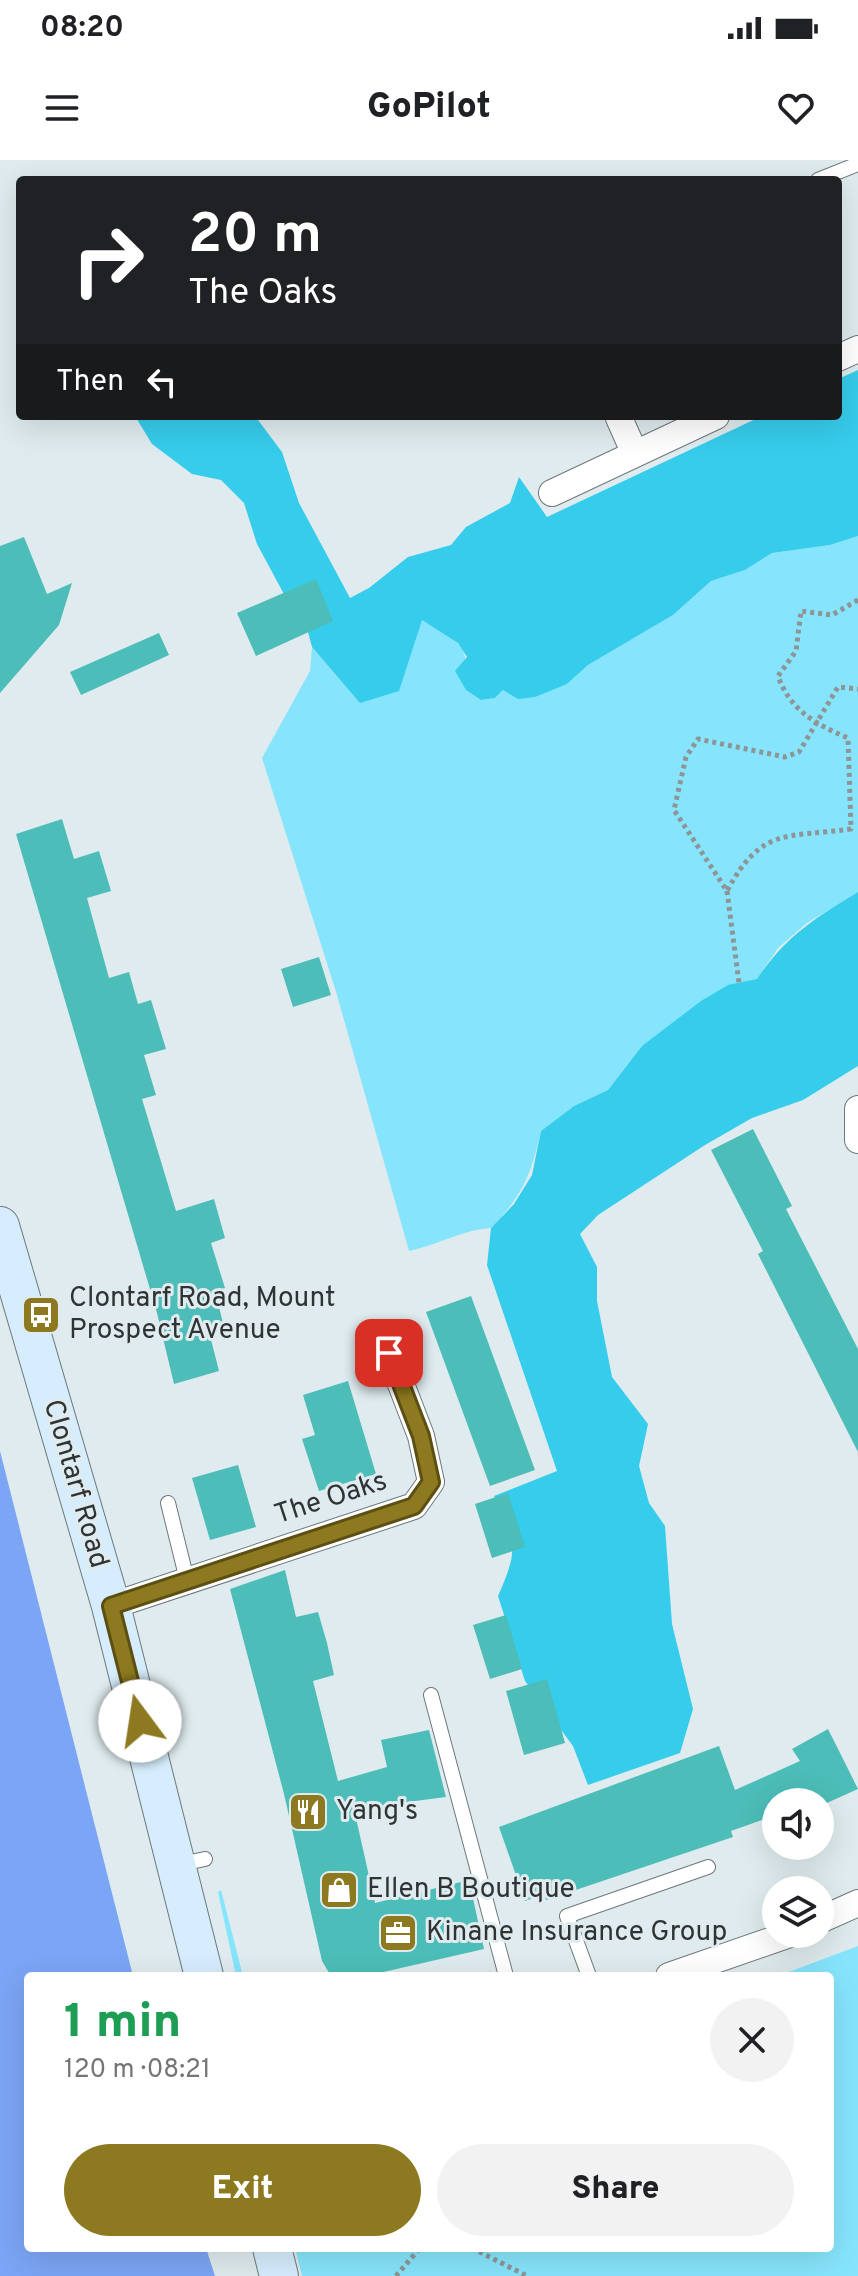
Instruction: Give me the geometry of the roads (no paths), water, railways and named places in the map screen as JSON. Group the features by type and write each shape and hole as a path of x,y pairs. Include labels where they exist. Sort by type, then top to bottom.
{"main road":[{"name":"Clontarf Road","path":"0,1226 111,1606 190,1862 204,1972"},
{"path":"273,2252 279,2276"}],"street":[{"path":"620,420 635,454"},
{"path":"552,493 707,420"},
{"path":"858,1109 858,1140"},
{"name":"The Oaks","path":"111,1606 414,1506 431,1482 421,1436 389,1353"},
{"path":"834,1914 858,1903"},
{"path":"681,1972 762,1944"}],"lane":[{"path":"828,176 858,164"},
{"path":"168,1503 187,1580"},
{"path":"431,1695 505,1972"},
{"path":"588,1972 567,1916 708,1867"}],"place":[{"name":"Clontarf Road, Mount Prospect Avenue","path":"41,1315"},
{"name":"Yang's","path":"308,1812"},
{"name":"Ellen B Boutique","path":"339,1890"},
{"name":"Kinane Insurance Group","path":"398,1933"}]}
